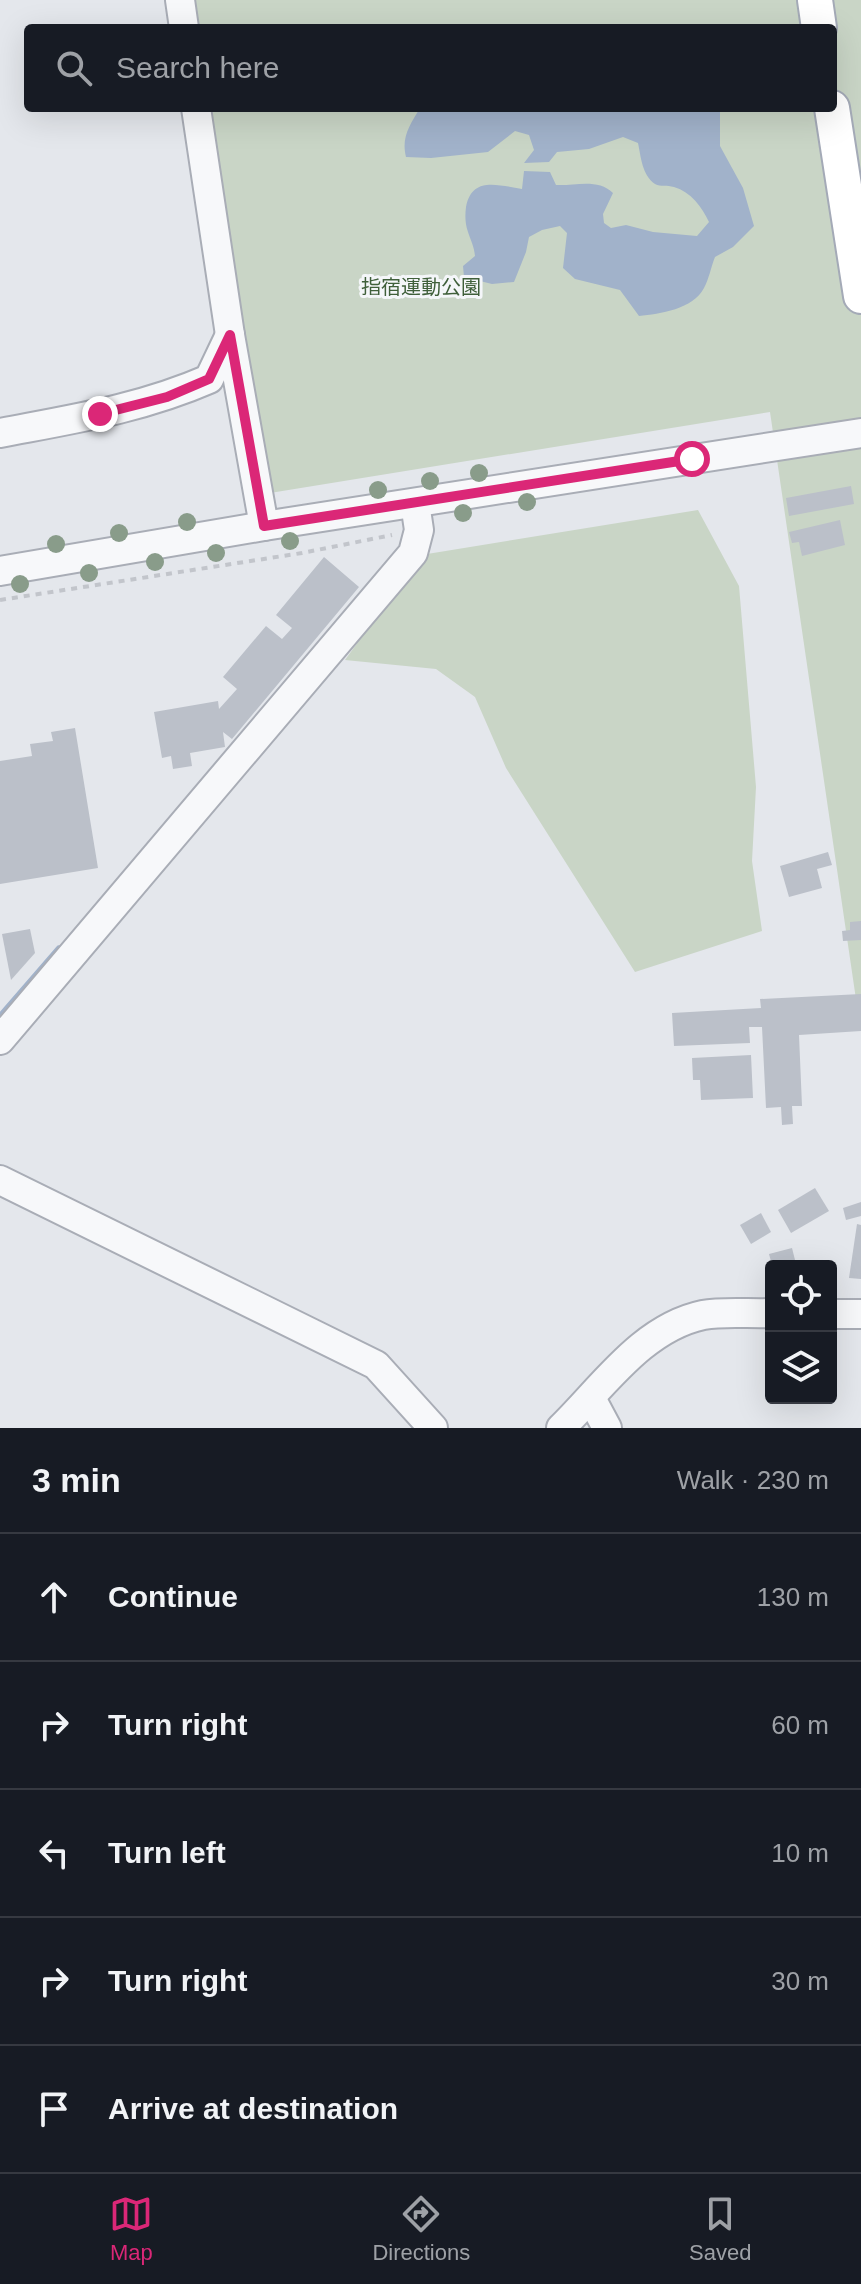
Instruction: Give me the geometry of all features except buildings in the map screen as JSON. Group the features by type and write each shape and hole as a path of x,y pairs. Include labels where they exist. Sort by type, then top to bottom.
{"main road":[{"path":"815,0 818,24"},
{"path":"833,112 861,296"}],"street":[{"path":"180,0 183,24"},
{"path":"197,112 230,335 264,526"},
{"path":"0,433 100,414 167,397 209,379 230,335"},
{"path":"0,571 264,526 861,433"},
{"path":"0,1040 413,553 419,530 415,503"},
{"path":"0,1180 376,1365 433,1428"},
{"path":"561,1428 641,1345 677,1325 704,1315 765,1313"},
{"path":"837,1314 861,1314"},
{"path":"591,1398 607,1428"}],"path":[{"path":"0,600 302,553 397,534"}],"green space":[{"name":"指宿運動公園","path":"192,0 861,0 861,1014 858,1013 770,412 270,493 210,112 837,112 837,24 196,24"},
{"path":"698,510 739,586 756,787 752,861 762,931 635,972 506,768 475,697 436,669 345,660 421,555"}],"water":[{"path":"418,112 720,112 720,146 743,188 754,226 733,247 715,257 699,295 684,306 656,314 639,316 620,290 575,279 563,268 567,233 560,226 529,237 514,282 492,284 464,277 463,266 475,256 466,223 469,197 487,185 522,189 524,171 550,172 556,185 593,184 607,188 613,193 603,214 604,223 611,228 626,225 653,232 697,236 709,222 686,192 657,185 651,180 643,165 638,143 623,137 589,149 557,152 549,162 524,163 534,150 529,135 515,131 488,152 431,158 406,157 406,137"}],"waterway":[{"path":"0,1017 59,949"}],"route":[{"path":"100,414 167,397 209,379 230,335 264,526 692,459"}]}
